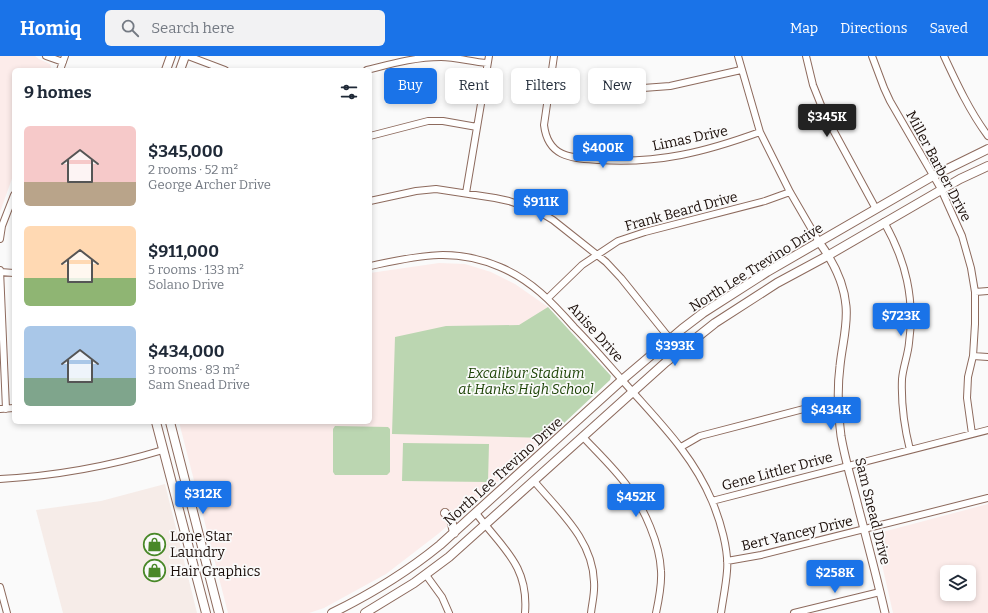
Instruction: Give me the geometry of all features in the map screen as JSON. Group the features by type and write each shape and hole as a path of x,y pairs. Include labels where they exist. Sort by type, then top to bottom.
{"main road":[{"path":"167,68 171,56"},
{"path":"181,68 187,56"},
{"name":"North Lee Trevino Drive","path":"332,613 379,588 425,557 454,533 622,380 670,339 712,307 767,272 933,176 988,149"},
{"name":"North Lee Trevino Drive","path":"365,613 426,575 449,557 681,349 721,319 777,283 941,189 973,172 988,166"},
{"path":"712,307 721,319"},
{"path":"156,424 206,613"},
{"path":"171,424 219,613"},
{"path":"445,513 451,519 454,533"},
{"path":"181,520 194,517"},
{"path":"379,588 388,600"}],"street":[{"path":"46,56 64,59"},
{"path":"187,56 220,68"},
{"name":"Limas Drive","path":"554,56 546,106 544,125 545,135 552,146 564,155 608,160 661,159 704,151 760,132"},
{"name":"Sam Snead Drive","path":"738,56 760,132 790,192 828,255 841,280 846,304 847,319 840,364 838,400 841,438 885,613"},
{"path":"806,56 813,85 825,115 876,209"},
{"name":"Miller Barber Drive","path":"872,56 887,94 941,189 962,236 971,268 975,292 974,356 968,377 967,398 972,434"},
{"path":"944,56 958,86 988,136"},
{"path":"372,69 399,62 430,57 488,59 466,193"},
{"path":"646,88 688,82 741,70"},
{"path":"372,135 428,121 443,121 477,127"},
{"path":"372,201 427,189 466,193 509,201 538,211 553,220 606,262 621,278 670,339"},
{"name":"Frank Beard Drive","path":"548,298 582,265 610,245 629,237 765,201 790,192"},
{"path":"0,239 2,226 12,200"},
{"path":"884,222 892,235 901,258 905,269 909,290 910,332 902,380 902,402 903,419 910,450"},
{"name":"Anise Drive","path":"372,266 420,256 460,256 476,259 500,267 524,279 548,298 632,392 661,422 681,447 702,480 712,501 721,530 728,561 728,571 721,613"},
{"path":"3,409 0,271 12,273"},
{"path":"975,292 988,291"},
{"path":"974,356 988,357"},
{"path":"681,447 700,436 838,400"},
{"name":"Gene Littler Drive","path":"712,501 988,430"},
{"path":"583,437 628,487 646,518 659,556 661,569 660,590 656,613"},
{"path":"0,479 81,469 163,450"},
{"path":"534,481 574,527 585,547 592,564 594,581 591,613"},
{"name":"Bert Yancey Drive","path":"728,561 754,556 988,498"},
{"path":"476,513 510,555 518,568 524,585 525,613"},
{"path":"426,575 442,597 449,613"},
{"path":"0,587 7,613"},
{"path":"794,613 880,592"}],"shaded area":[{"path":"0,56 35,56 50,64 51,68 12,68 12,179 0,212"},
{"path":"439,263 465,264 491,272 515,284 548,307 611,376 610,380 548,438 438,534 386,574 324,608 309,613 228,613 180,424 372,424 372,273"},
{"path":"165,484 197,613 63,613 36,510 101,501"},
{"path":"988,504 988,613 893,613 875,534"}],"green space":[{"name":"Excalibur Stadium at Hanks High School","path":"548,307 611,376 610,380 548,438 392,434 395,337 446,326 519,325"},
{"path":"335,426 388,427 390,429 390,472 387,475 335,475 333,472 333,429"},
{"path":"403,443 489,444 488,482 402,481"}],"place":[{"name":"Lone Star Laundry","path":"155,544"},
{"name":"Hair Graphics","path":"155,571"}]}
